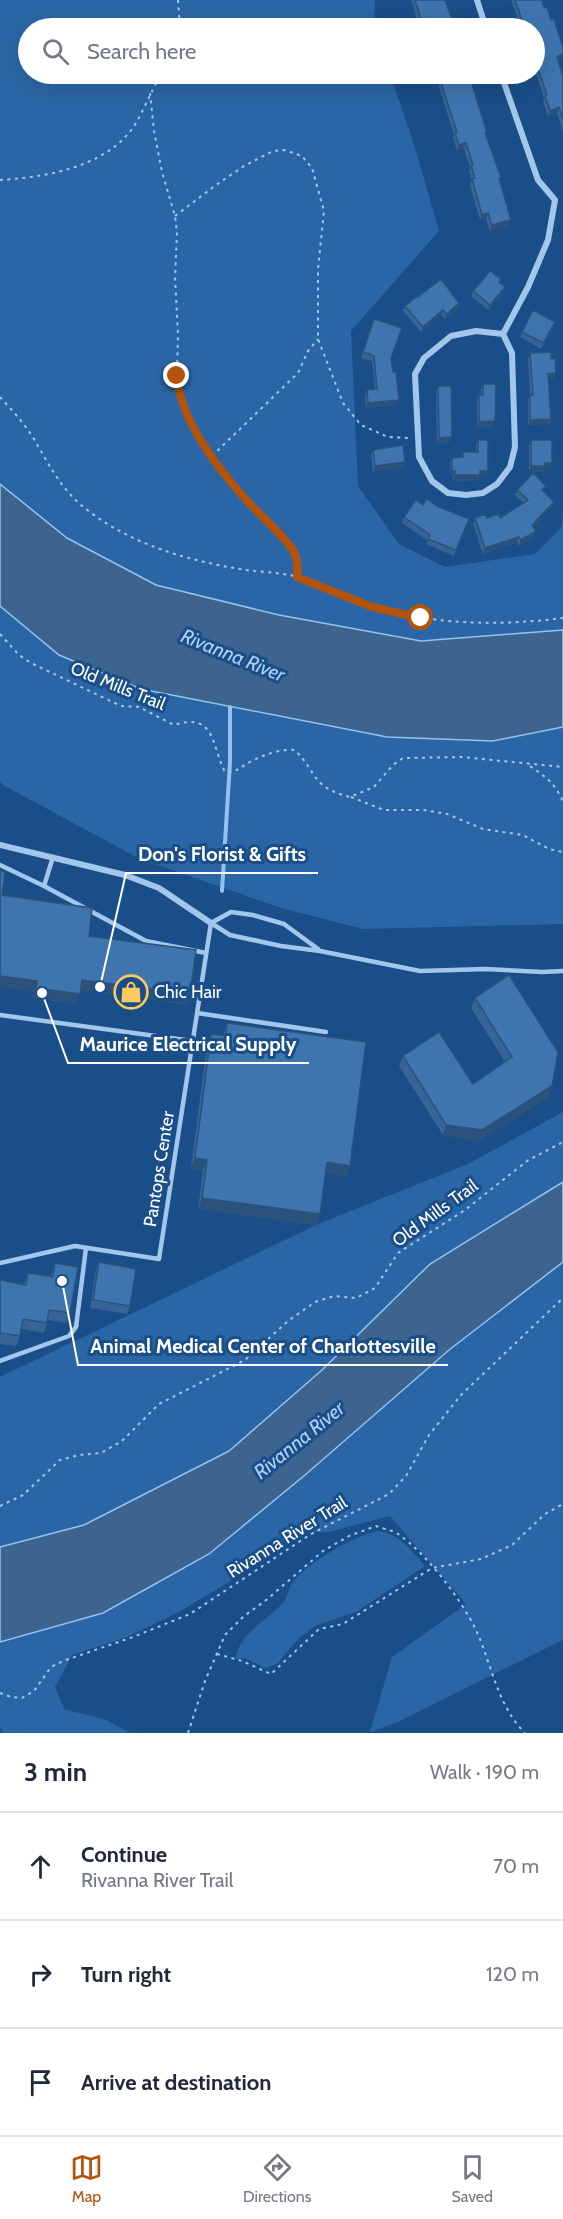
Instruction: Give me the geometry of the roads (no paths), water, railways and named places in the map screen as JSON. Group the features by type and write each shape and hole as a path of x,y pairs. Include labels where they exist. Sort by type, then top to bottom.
{"street":[{"path":"477,0 483,18"},
{"path":"503,334 528,287 548,240 555,200 538,180 504,84"},
{"path":"476,331 503,334 512,352 515,447 510,466 497,484 483,493 466,495 448,493 432,481 419,457 415,374 424,358 451,336 476,331"},
{"path":"0,845 125,875 159,888 211,923"}],"lane":[{"path":"45,886 53,856"},
{"path":"0,865 45,886 146,941 206,953"},
{"path":"320,951 284,924 253,915 231,912 211,923 230,935 420,971 486,969 563,971"},
{"name":"Pantops Center","path":"0,1263 75,1246 159,1259 211,923"},
{"path":"197,1013 326,1032"},
{"path":"0,1015 193,1041"},
{"path":"0,1361 69,1336 76,1327 86,1248"}],"water":[{"name":"Rivanna River","path":"0,484 67,538 156,585 279,615 421,641 563,630 563,727 493,741 387,737 141,689 59,655 0,606"},
{"name":"Rivanna River","path":"563,1182 563,1262 449,1350 305,1475 209,1554 103,1613 0,1642 0,1547 84,1525 229,1451 322,1370 430,1264"}],"waterway":[{"path":"222,891 230,762 230,707"}],"place":[{"name":"Don's Florist & Gifts","path":"100,987"},
{"name":"Chic Hair","path":"131,992"},
{"name":"Maurice Electrical Supply","path":"42,993"},
{"name":"Animal Medical Center of Charlottesville","path":"62,1281"}]}
